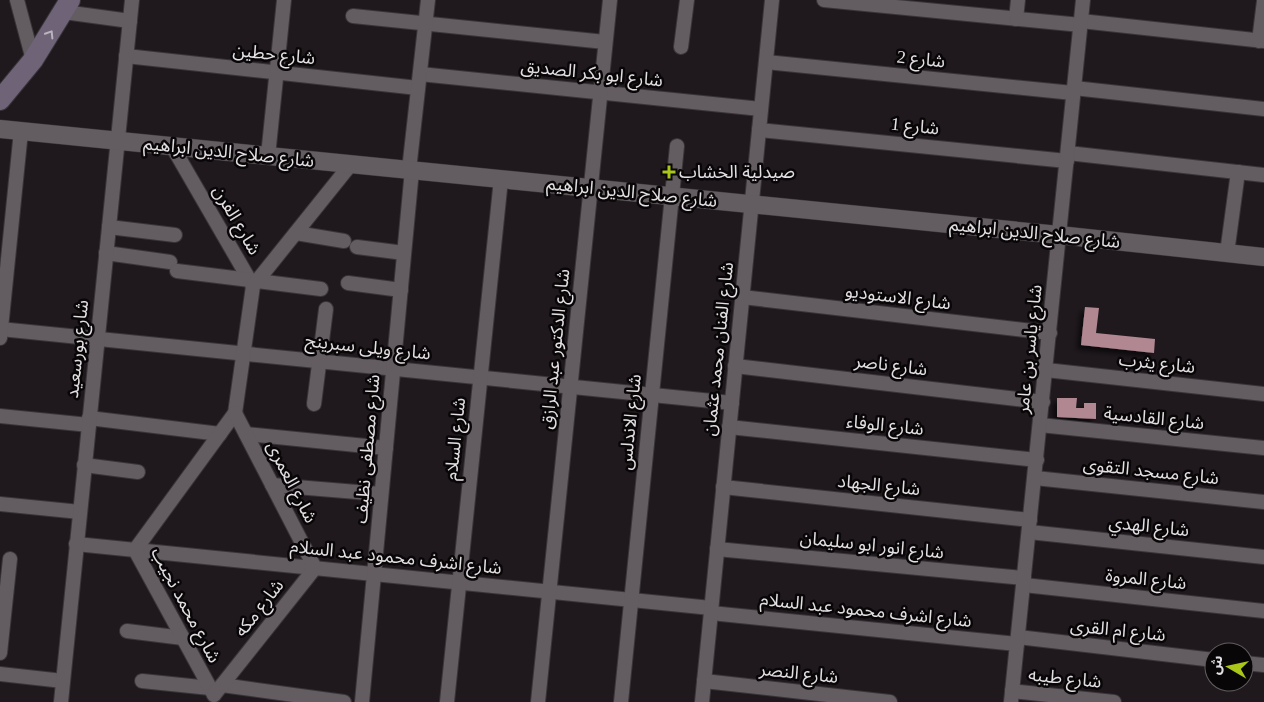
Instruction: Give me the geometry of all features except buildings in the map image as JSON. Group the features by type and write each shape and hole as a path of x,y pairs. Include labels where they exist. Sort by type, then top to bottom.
{"main road":[{"path":"0,100 33,60 67,6"}],"street":[{"path":"17,0 33,60"},
{"name":"شارع بورسعيد","path":"61,702 132,0"},
{"path":"268,156 284,0"},
{"name":"شارع مصطفى نظيف","path":"362,702 410,170 428,0"},
{"name":"شارع الدكتور عبد الرازق","path":"538,702 610,0"},
{"path":"681,47 687,0"},
{"name":"شارع الفنان محمد عثمان","path":"702,702 772,0"},
{"path":"824,0 928,5 1016,18 1261,41 1264,1"},
{"path":"1016,18 1018,0"},
{"name":"شارع ياسر بن عامر","path":"1012,697 1083,0"},
{"path":"67,6 130,21"},
{"path":"353,16 606,42"},
{"name":"شارع حطين","path":"126,56 418,88"},
{"name":"شارع 2","path":"766,62 1074,91"},
{"name":"شارع ابو بكر الصديق","path":"420,74 761,109"},
{"path":"1074,91 1264,109"},
{"name":"شارع صلاح الدين ابراهيم","path":"0,129 1264,257"},
{"name":"شارع 1","path":"759,130 1264,175"},
{"path":"0,332 21,131"},
{"name":"شارع الفرن","path":"172,146 253,282"},
{"name":"شارع الاندلس","path":"621,702 677,146"},
{"path":"235,413 253,282 296,233 351,164"},
{"path":"1227,253 1238,172"},
{"name":"شارع السلام","path":"447,702 501,179"},
{"path":"109,226 175,235"},
{"path":"296,233 344,241"},
{"path":"357,247 404,253"},
{"path":"106,254 253,282 321,289"},
{"path":"348,283 400,290"},
{"name":"شارع الاستوديو","path":"742,298 1050,333"},
{"path":"314,404 326,309"},
{"name":"شارع ويلى سبرينج","path":"0,332 97,339 732,402"},
{"name":"شارع ناصر","path":"735,366 1043,402"},
{"name":"شارع يثرب","path":"1046,370 1264,394"},
{"name":"شارع العمرى","path":"235,413 315,568"},
{"name":"شارع محمد نجيب","path":"215,692 135,550 235,413"},
{"path":"0,416 220,434"},
{"name":"شارع القادسية","path":"1040,425 1264,448"},
{"name":"شارع الوفاء","path":"729,427 1037,460"},
{"path":"246,434 386,448"},
{"path":"84,465 138,472"},
{"name":"شارع مسجد التقوى","path":"1034,478 1264,502"},
{"path":"272,485 381,494"},
{"name":"شارع الجهاد","path":"723,487 1030,526"},
{"path":"0,504 80,512"},
{"name":"شارع الهدي","path":"1030,526 1264,557"},
{"name":"شارع اشرف محمود عبد السلام","path":"76,544 631,600 711,611 1018,641"},
{"name":"شارع انور ابو سليمان","path":"717,549 1024,582"},
{"path":"0,653 10,559"},
{"name":"شارع مكه","path":"215,692 315,568"},
{"name":"شارع المروة","path":"1024,582 1264,611"},
{"path":"127,631 183,638"},
{"name":"شارع ام القرى","path":"1018,641 1204,659"},
{"path":"0,674 63,681"},
{"path":"142,680 215,692 344,702"},
{"name":"شارع النصر","path":"704,681 890,702"},
{"name":"شارع طيبه","path":"1012,697 1114,702"}],"place":[{"name":"صيدلية الخشاب","path":"669,172"}]}
